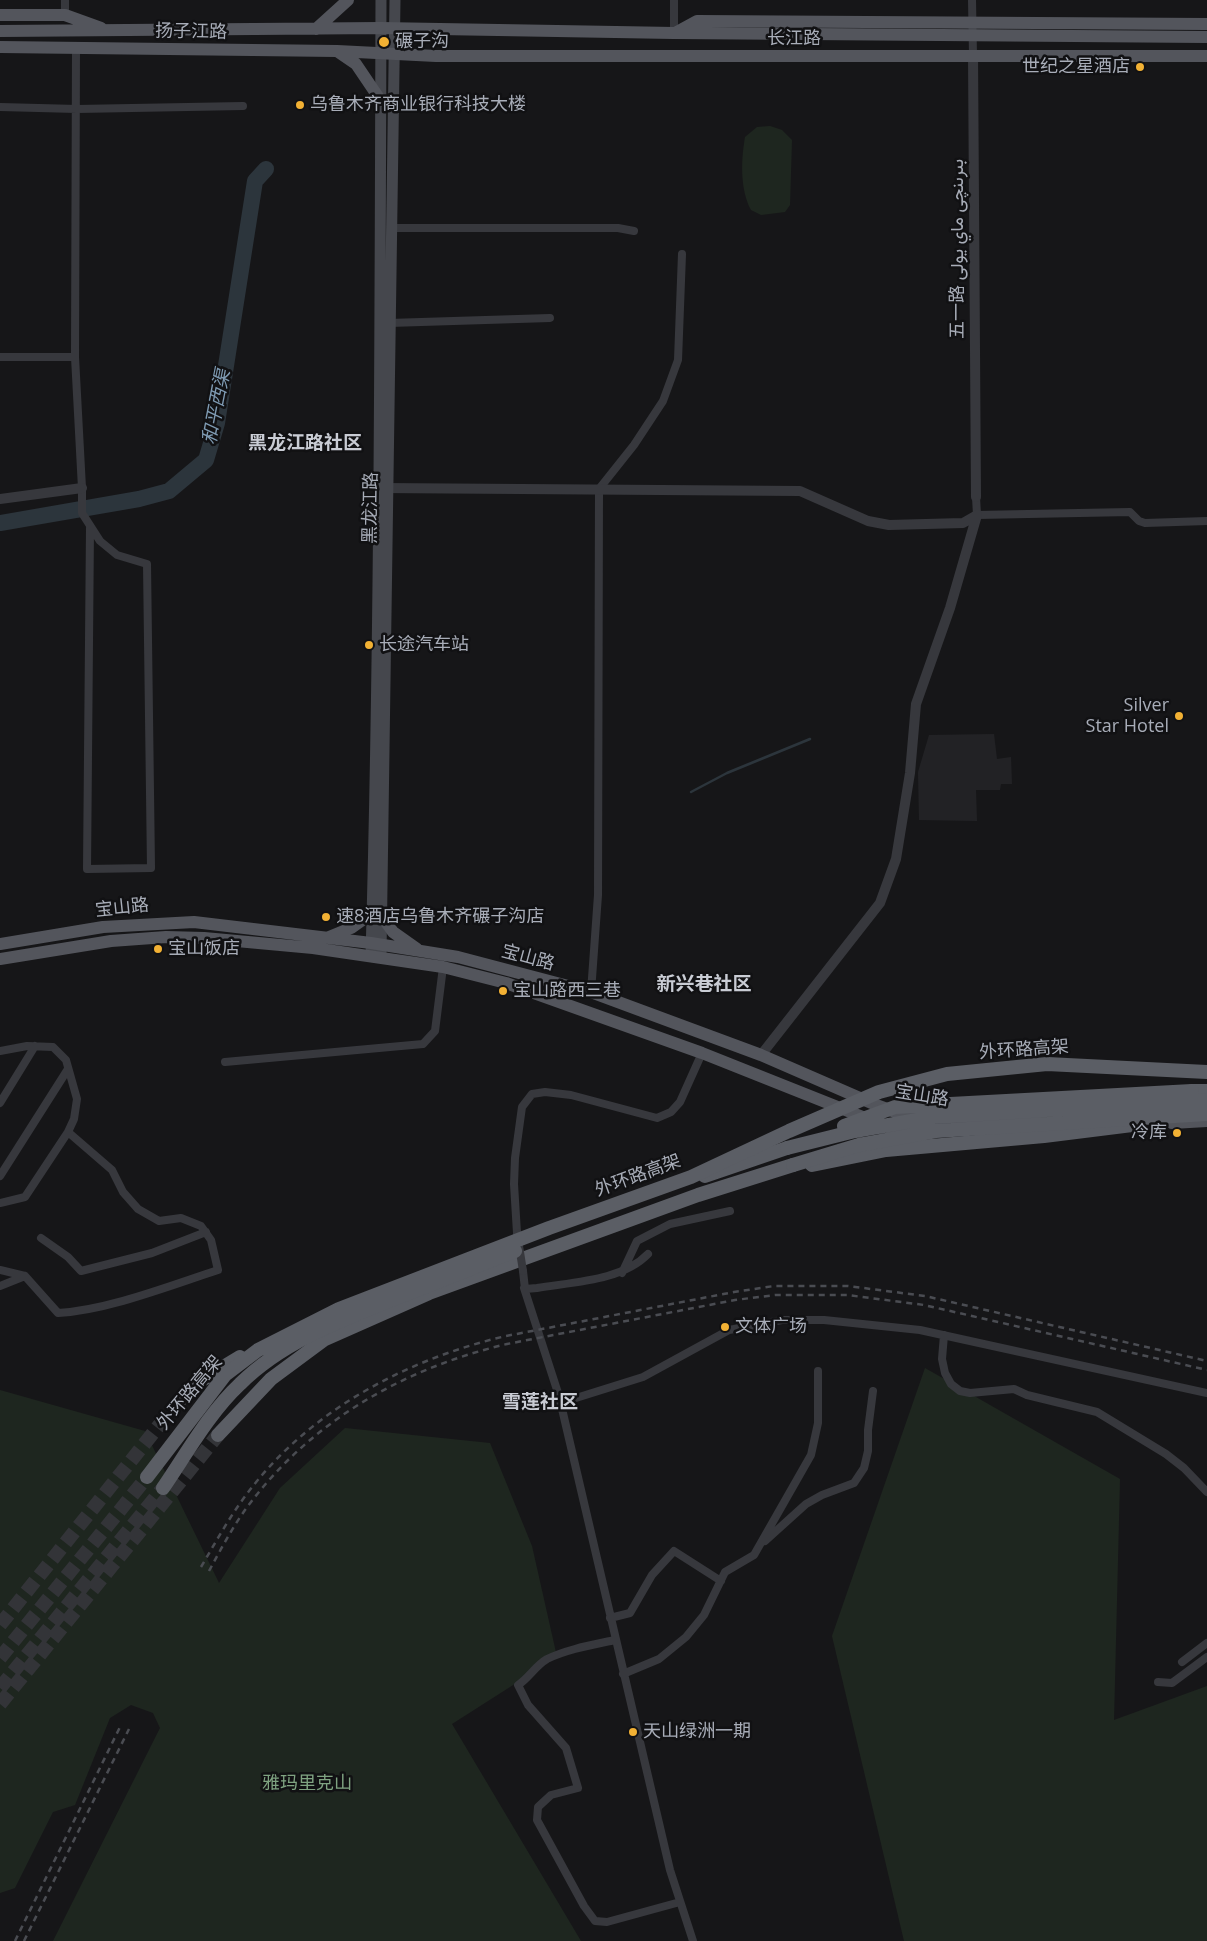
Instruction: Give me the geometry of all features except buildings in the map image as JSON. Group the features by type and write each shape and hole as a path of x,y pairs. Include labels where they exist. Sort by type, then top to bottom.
{"highway":[{"name":"外环路高架","path":"147,1477 225,1375 258,1350 339,1309 548,1228 691,1177 789,1131 879,1092 947,1074 1047,1064 1207,1072"},
{"name":"外环路高架","path":"163,1488 213,1415 240,1383 267,1362 305,1338 346,1318 558,1234 700,1183 798,1137 888,1098 956,1080 1056,1070 1207,1078"},
{"path":"177,1403 197,1382 259,1346 318,1321 895,1107 1207,1091"},
{"path":"787,1148 855,1131 934,1117 1207,1100"},
{"path":"218,1435 271,1379 325,1339 429,1293 698,1195 859,1145 936,1131 1207,1114"},
{"path":"774,1172 886,1150 1044,1136 1145,1123"}],"main road":[{"path":"316,29 348,0"},
{"name":"黑龙江路","path":"382,0 379,320 384,489"},
{"name":"黑龙江路","path":"376,950 395,0"},
{"path":"0,15 65,15 108,31"},
{"path":"674,34 697,22 1207,24"},
{"name":"扬子江路","path":"0,31 381,28"},
{"name":"长江路","path":"381,28 674,34 1207,36"},
{"name":"扬子江路","path":"0,47 337,51 381,54"},
{"path":"337,51 356,64 381,101"},
{"name":"长江路","path":"381,54 641,57 1207,56"},
{"path":"324,938 351,928 376,914 393,932 419,950"},
{"name":"宝山路","path":"0,944 102,927 161,922 194,922 324,938 478,974 702,1053 898,1131 980,1134 1145,1123 1207,1122"},
{"name":"宝山路","path":"0,959 111,941 166,937 376,950 419,950 458,957 591,992 761,1055 901,1114 977,1122 1155,1108 1207,1100"}],"street":[{"path":"65,15 66,0"},
{"path":"674,0 674,34"},
{"name":"五一路 بىرىنچى ماي يولى","path":"972,0 976,497"},
{"path":"76,48 75,357 82,514 100,541 117,555 147,564 151,868 87,869 90,528"},
{"path":"0,107 77,109 242,106"},
{"path":"391,228 618,228 634,230"},
{"path":"591,992 598,895 599,489 634,445 663,401 678,360 682,254"},
{"path":"389,323 550,318"},
{"path":"0,357 75,357"},
{"path":"0,499 82,489"},
{"path":"384,489 800,491 868,521 889,525 963,523 977,515 1130,512 1138,525 1207,522"},
{"path":"761,1055 880,903 896,859 910,773 916,704 950,608 977,515 976,497"},
{"path":"225,1062 422,1044 435,1031 443,966"},
{"path":"0,1051 35,1046 53,1047 66,1060 77,1099 74,1119 68,1132 25,1196 0,1203"},
{"path":"0,1102 35,1046"},
{"path":"693,1941 680,1902 623,1674 560,1403 524,1288 517,1233 514,1184 515,1158 522,1107 532,1094 571,1095 657,1118 671,1112 680,1102 702,1053"},
{"path":"0,1176 68,1069"},
{"path":"0,1270 25,1276 58,1313 73,1312 144,1294 218,1270 210,1240 201,1226 181,1218 159,1221 138,1209 123,1192 112,1170 68,1132"},
{"path":"622,1273 638,1242 670,1224 730,1211"},
{"path":"41,1238 68,1257 81,1271 152,1253 206,1232"},
{"path":"524,1288 537,1288 622,1273 638,1264 648,1254"},
{"path":"0,1286 25,1276"},
{"path":"560,1403 643,1377 729,1330 782,1320 824,1320 920,1330 1207,1393"},
{"path":"944,1335 942,1359 945,1373 951,1384 960,1391 970,1393 1014,1389 1027,1395 1097,1412 1166,1454 1184,1468 1207,1492"},
{"path":"623,1674 659,1659 686,1636 704,1615 725,1572 754,1555 759,1548 811,1455 818,1423 818,1371"},
{"path":"759,1548 806,1504 822,1495 854,1483 864,1468 868,1451 868,1430 874,1391"},
{"path":"610,1618 630,1613 652,1576 674,1551 721,1581"},
{"path":"615,1640 574,1649 547,1660 536,1667 528,1679 518,1686 528,1705 566,1748 578,1788 551,1795 538,1807 537,1820 584,1906 595,1921 607,1922 680,1902"},
{"path":"1182,1662 1207,1643"},
{"path":"1158,1682 1172,1683 1207,1657"}],"shaded area":[{"path":"994,734 997,759 1011,757 1012,784 1001,784 1000,790 976,790 977,821 919,820 918,772 929,735"}],"green space":[{"path":"770,126 782,130 792,140 790,205 785,212 761,215 751,210 747,202 742,175 743,156 745,137 757,127"},
{"path":"925,1368 1120,1479 1114,1720 1207,1686 1207,1941 904,1941 832,1636"},
{"name":"雅玛里克山","path":"0,1390 145,1431 219,1583 280,1488 345,1428 490,1443 532,1546 557,1657 452,1724 581,1941 53,1941 160,1728 153,1713 131,1705 110,1718 75,1805 53,1812 15,1888 0,1893"}],"waterway":[{"name":"和平西渠","path":"0,523 139,499 169,491 206,460 217,423 255,181 266,169"},
{"path":"691,792 727,773 810,739"}],"tunnel":[{"path":"0,1625 177,1403"},
{"path":"0,1704 218,1435"},
{"path":"0,1658 147,1477"},
{"path":"0,1688 163,1488"}],"railway":[{"path":"201,1567 241,1502 266,1471 294,1442 325,1417 358,1395 393,1376 468,1346 506,1336 774,1286 848,1286 925,1296 1207,1361"},
{"path":"209,1571 227,1538 248,1506 273,1475 331,1423 397,1383 432,1367 469,1354 507,1344 735,1300 775,1295 847,1295 924,1305 1207,1370"},
{"path":"15,1941 121,1725"},
{"path":"24,1941 129,1729"}],"place":[{"name":"碾子沟","path":"384,42"},
{"name":"世纪之星酒店","path":"1140,67"},
{"name":"乌鲁木齐商业银行科技大楼","path":"300,105"},
{"name":"长途汽车站","path":"369,645"},
{"name":"Silver Star Hotel","path":"1179,716"},
{"name":"速8酒店乌鲁木齐碾子沟店","path":"326,917"},
{"name":"宝山饭店","path":"158,949"},
{"name":"宝山路西三巷","path":"503,991"},
{"name":"冷库","path":"1177,1133"},
{"name":"文体广场","path":"725,1327"},
{"name":"天山绿洲一期","path":"633,1732"}],"district":[{"name":"黑龙江路社区","path":"305,444"},
{"name":"新兴巷社区","path":"704,985"},
{"name":"雪莲社区","path":"540,1403"}]}
